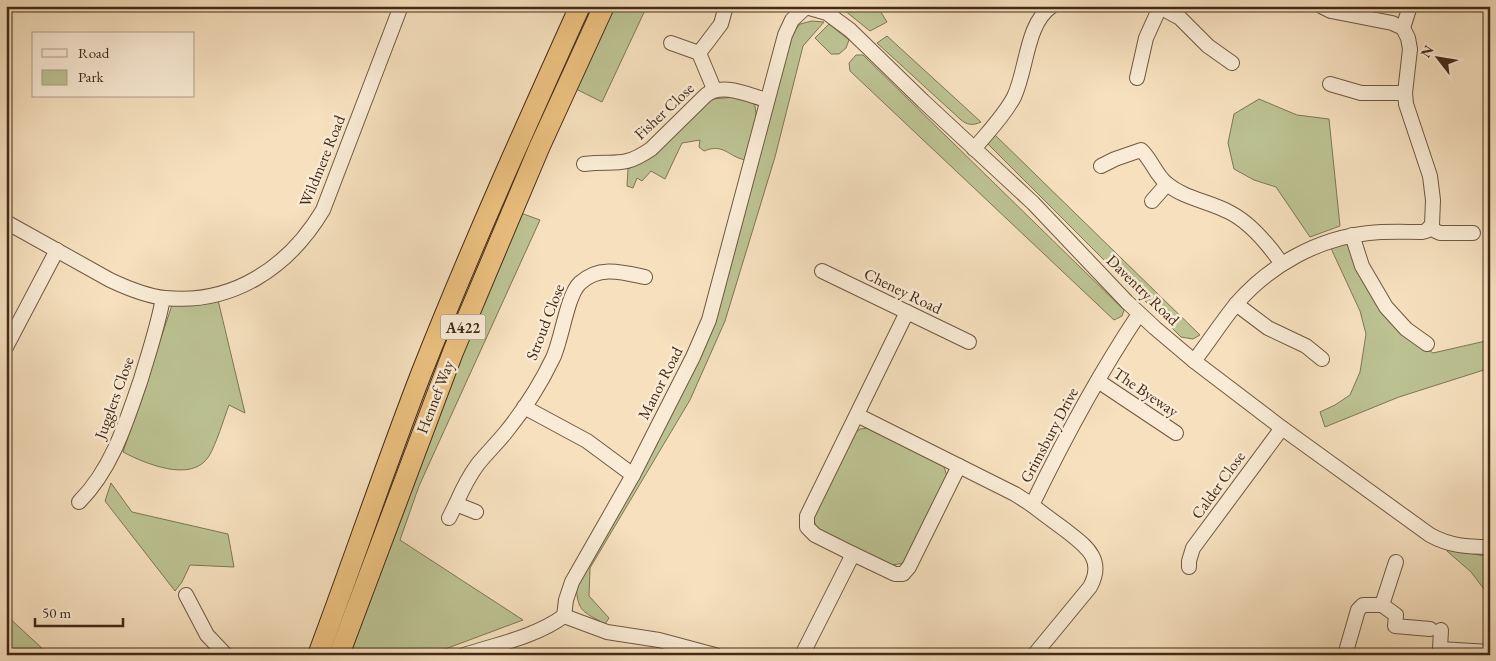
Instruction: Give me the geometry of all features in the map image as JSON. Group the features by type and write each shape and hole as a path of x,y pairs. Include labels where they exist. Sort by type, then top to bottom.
{"highway":[{"name":"Hennef Way","path":"318,655 380,482 422,373 486,217 580,6"},
{"name":"Hennef Way","path":"339,655 453,352 539,148 604,6"}],"street":[{"name":"Wildmere Road","path":"6,222 110,280 136,291 163,298 193,298 242,286 289,255 303,239 323,210 401,6"},
{"path":"699,53 721,24 726,6"},
{"path":"1194,361 1236,304 1254,285 1282,264 1316,246 1352,235 1383,232 1422,232 1432,225 1430,176 1409,114 1405,94 1410,49 1408,38 1403,28 1392,23 1331,12 1321,6"},
{"path":"1403,28 1410,6"},
{"name":"Manor Road","path":"564,616 567,595 576,573 633,475 693,357 709,320 786,30 792,20 806,7"},
{"name":"Daventry Road","path":"806,7 827,13 840,22 1032,203 1139,314 1194,361 1282,428 1430,535 1449,544 1462,547 1490,547"},
{"path":"974,149 1002,116 1013,99 1036,27 1039,20 1050,7"},
{"path":"1137,78 1146,38 1159,7 1180,18 1208,46 1232,62"},
{"path":"671,43 699,53 714,90"},
{"path":"1330,84 1361,93 1405,94"},
{"name":"Fisher Close","path":"584,164 622,163 643,154 651,149 706,95 714,90 724,89 767,100"},
{"path":"1101,166 1141,150 1148,156 1155,172 1167,184 1196,200 1234,214 1261,238 1282,264"},
{"path":"1152,201 1167,184"},
{"path":"1429,228 1440,233 1473,233"},
{"path":"1352,235 1362,266 1386,307 1406,329 1428,344"},
{"path":"7,346 57,250"},
{"name":"Stroud Close","path":"449,518 472,472 506,433 553,358 559,345 571,296 577,285 592,274 604,271 616,271 645,277"},
{"name":"Cheney Road","path":"822,271 969,342"},
{"name":"Jugglers Close","path":"80,502 99,478 116,446 136,394 154,337 163,298"},
{"path":"1236,304 1268,328 1306,346 1322,359"},
{"path":"908,312 807,516 807,527 815,536 894,574 903,574 909,567 960,466"},
{"name":"Grimsbury Drive","path":"1034,655 1090,586 1095,574 1094,558 1085,546 1032,505 1071,426 1139,314"},
{"name":"The Byeway","path":"1098,381 1176,432"},
{"path":"524,407 587,441 633,475"},
{"path":"857,415 1016,494 1032,505"},
{"name":"Calder Close","path":"1189,567 1193,548 1282,428"},
{"path":"456,504 476,512"},
{"path":"802,655 853,554"},
{"path":"1382,605 1396,562"},
{"path":"186,596 207,635 226,655"},
{"path":"1346,655 1358,610 1364,605 1382,605 1396,615 1395,626 1435,629 1440,650 1490,652"},
{"path":"464,655 537,632 564,616 607,632 667,642 715,655"}],"green space":[{"path":"612,6 647,6 602,102 572,87"},
{"path":"839,6 877,6 887,22 870,31"},
{"path":"812,21 824,22 803,46 775,157 725,321 690,400 590,568 589,596 609,618 605,624 582,609 578,599 576,582 713,317 786,42 800,24"},
{"path":"829,24 849,40 846,48 839,54 831,54 815,38"},
{"path":"887,36 981,122 967,124 963,121 877,43"},
{"path":"856,55 863,55 1124,310 1122,316 1114,320 850,71 849,63"},
{"path":"752,98 755,105 754,129 745,160 721,149 716,148 704,151 699,147 700,140 682,143 665,179 651,171 642,181 637,178 633,188 627,186 628,169 649,158 712,99"},
{"path":"1259,99 1297,115 1329,119 1340,226 1310,237 1276,187 1254,180 1234,169 1228,143 1234,114"},
{"path":"995,135 1200,335 1193,339 1181,337 987,143"},
{"path":"518,212 540,220 419,486 400,540 523,620 429,655 350,655 412,477"},
{"path":"1345,239 1393,322 1433,353 1490,340 1490,368 1399,397 1325,427 1320,412 1350,395 1360,372 1366,334 1360,311 1329,244"},
{"path":"218,300 245,413 229,405 209,456 201,464 191,469 168,469 123,452 172,305"},
{"path":"869,428 943,464 947,476 904,563 892,565 821,533 813,518 853,434 860,429"},
{"path":"111,483 132,512 228,534 234,567 190,565 182,582 175,591 105,501"},
{"path":"1448,549 1490,557 1490,597 1471,572 1447,551"},
{"path":"6,615 45,651 50,655 6,655"}]}
